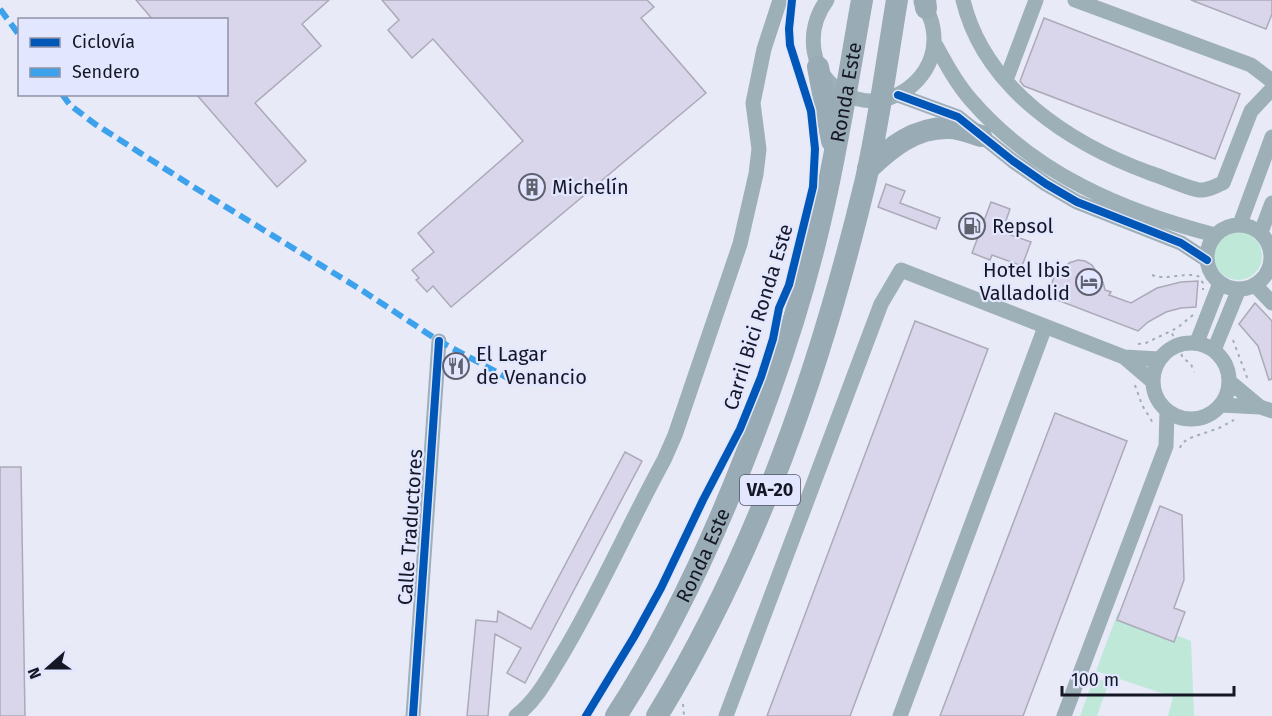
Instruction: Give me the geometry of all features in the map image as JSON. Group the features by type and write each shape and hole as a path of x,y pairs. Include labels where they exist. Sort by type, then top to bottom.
{"highway":[{"name":"Ronda Este","path":"616,716 644,670 698,569 747,455 783,355 824,205 846,94 861,0"},
{"name":"Ronda Este","path":"657,716 686,669 738,565 787,447 811,378 834,303 868,169 889,98 897,0"},
{"path":"818,68 834,151"},
{"path":"868,169 887,150 906,138 924,131 951,127 981,136"}],"street":[{"path":"516,716 540,691 578,628 675,435 740,244 756,174 759,149 753,103 764,49 780,0"},
{"path":"812,0 817,15"},
{"path":"827,0 817,15 812,42 818,68 831,83 846,94 859,99 889,98 958,117 1046,184 1077,202 1181,243 1207,260"},
{"path":"963,0 976,37 985,53 1006,80 1035,110 1081,142 1137,168 1200,191 1223,183 1251,111 1264,103 1272,89"},
{"path":"1006,80 1036,0"},
{"path":"1075,0 1251,65 1272,81"},
{"path":"889,98 911,88 928,66 934,42 933,24 923,3"},
{"path":"934,42 970,99 996,127 1041,164 1082,188 1126,206 1187,228 1215,235"},
{"path":"1251,65 1272,65"},
{"path":"1240,224 1272,137"},
{"path":"1261,232 1272,203"},
{"path":"1264,280 1239,289 1220,283 1211,272 1207,260 1208,246 1215,235 1228,226 1240,224 1261,232 1270,248 1272,258 1264,280 1272,303"},
{"path":"726,716 881,304 901,270 1124,357 1159,359"},
{"path":"1197,342 1220,283"},
{"path":"1214,350 1239,289"},
{"path":"900,716 1045,327"},
{"name":"Calle Traductores","path":"413,716 439,341"},
{"path":"1197,342 1214,350 1226,364 1230,382 1228,394 1221,405 1207,416 1189,420 1167,411 1159,403 1154,393 1152,381 1159,359 1167,350 1178,344 1197,342"},
{"path":"1124,357 1152,381"},
{"path":"1230,382 1266,409"},
{"path":"1221,405 1266,409"},
{"path":"1064,716 1166,446 1167,411"},
{"path":"1166,446 1189,420"}],"path":[{"path":"1124,357 1125,343 1146,343 1171,330"},
{"path":"1233,336 1235,347 1249,381"},
{"path":"1133,381 1142,405 1154,425"},
{"path":"1166,446 1178,451 1182,443 1190,438 1237,419"}],"green space":[{"path":"1233,232 1243,232 1258,242 1262,256 1261,265 1252,276 1243,280 1233,280 1218,270 1214,261 1214,251 1224,236"},
{"path":"1118,612 1191,641 1194,716 1168,716 1173,697 1096,671"},
{"path":"1094,678 1109,682 1097,716 1080,716"}],"building":[{"path":"136,0 329,0 302,24 321,46 255,103 306,161 277,187 198,96 228,96 228,18 151,18"},
{"name":"Michelín","path":"382,0 647,0 654,7 641,18 706,93 451,307 433,286 427,292 416,280 419,278 412,270 434,252 418,233 523,141 433,39 412,58 388,30 399,20"},
{"path":"1191,0 1272,0 1272,14 1266,29"},
{"path":"1044,18 1240,94 1215,159 1024,86 1020,81"},
{"path":"886,184 905,191 900,203 940,218 936,229 878,207"},
{"path":"991,202 1010,209 1002,232 1031,242 1022,266 992,255 990,260 972,253"},
{"path":"1078,260 1092,265 1103,282 1105,290 1111,292 1109,295 1131,303 1157,288 1181,282 1198,281 1196,307 1166,312 1148,322 1138,331 1047,296 1056,272 1060,273 1069,263"},
{"path":"1255,303 1272,321 1272,379 1269,380 1258,346 1239,324"},
{"path":"915,321 988,349 850,716 767,716"},
{"path":"1055,413 1127,441 1023,716 940,716"},
{"path":"625,452 642,461 525,683 507,673 521,648 495,634 488,716 467,716 476,620 497,622 498,611 531,629"},
{"path":"0,467 21,467 25,716 0,716"},
{"path":"1160,506 1182,515 1184,580 1174,608 1185,612 1174,642 1117,620"}],"marked path":[{"path":"0,9 18,33"},
{"path":"63,96 70,105 95,124 192,186 363,291 439,341 515,382"}],"cycle path":[{"name":"Carril Bici Ronda Este","path":"586,716 661,588 740,429 761,377 773,339 779,308 789,285 813,187 815,149 811,111 790,45 792,0"},
{"path":"898,95 958,117 1013,161 1077,202 1181,243 1207,260"},
{"path":"413,716 439,341"}],"place":[{"name":"Michelín","path":"532,187"},
{"name":"Repsol","path":"972,226"},
{"name":"Hotel Ibis Valladolid","path":"1089,282"},
{"name":"El Lagar de Venancio","path":"456,366"}]}
